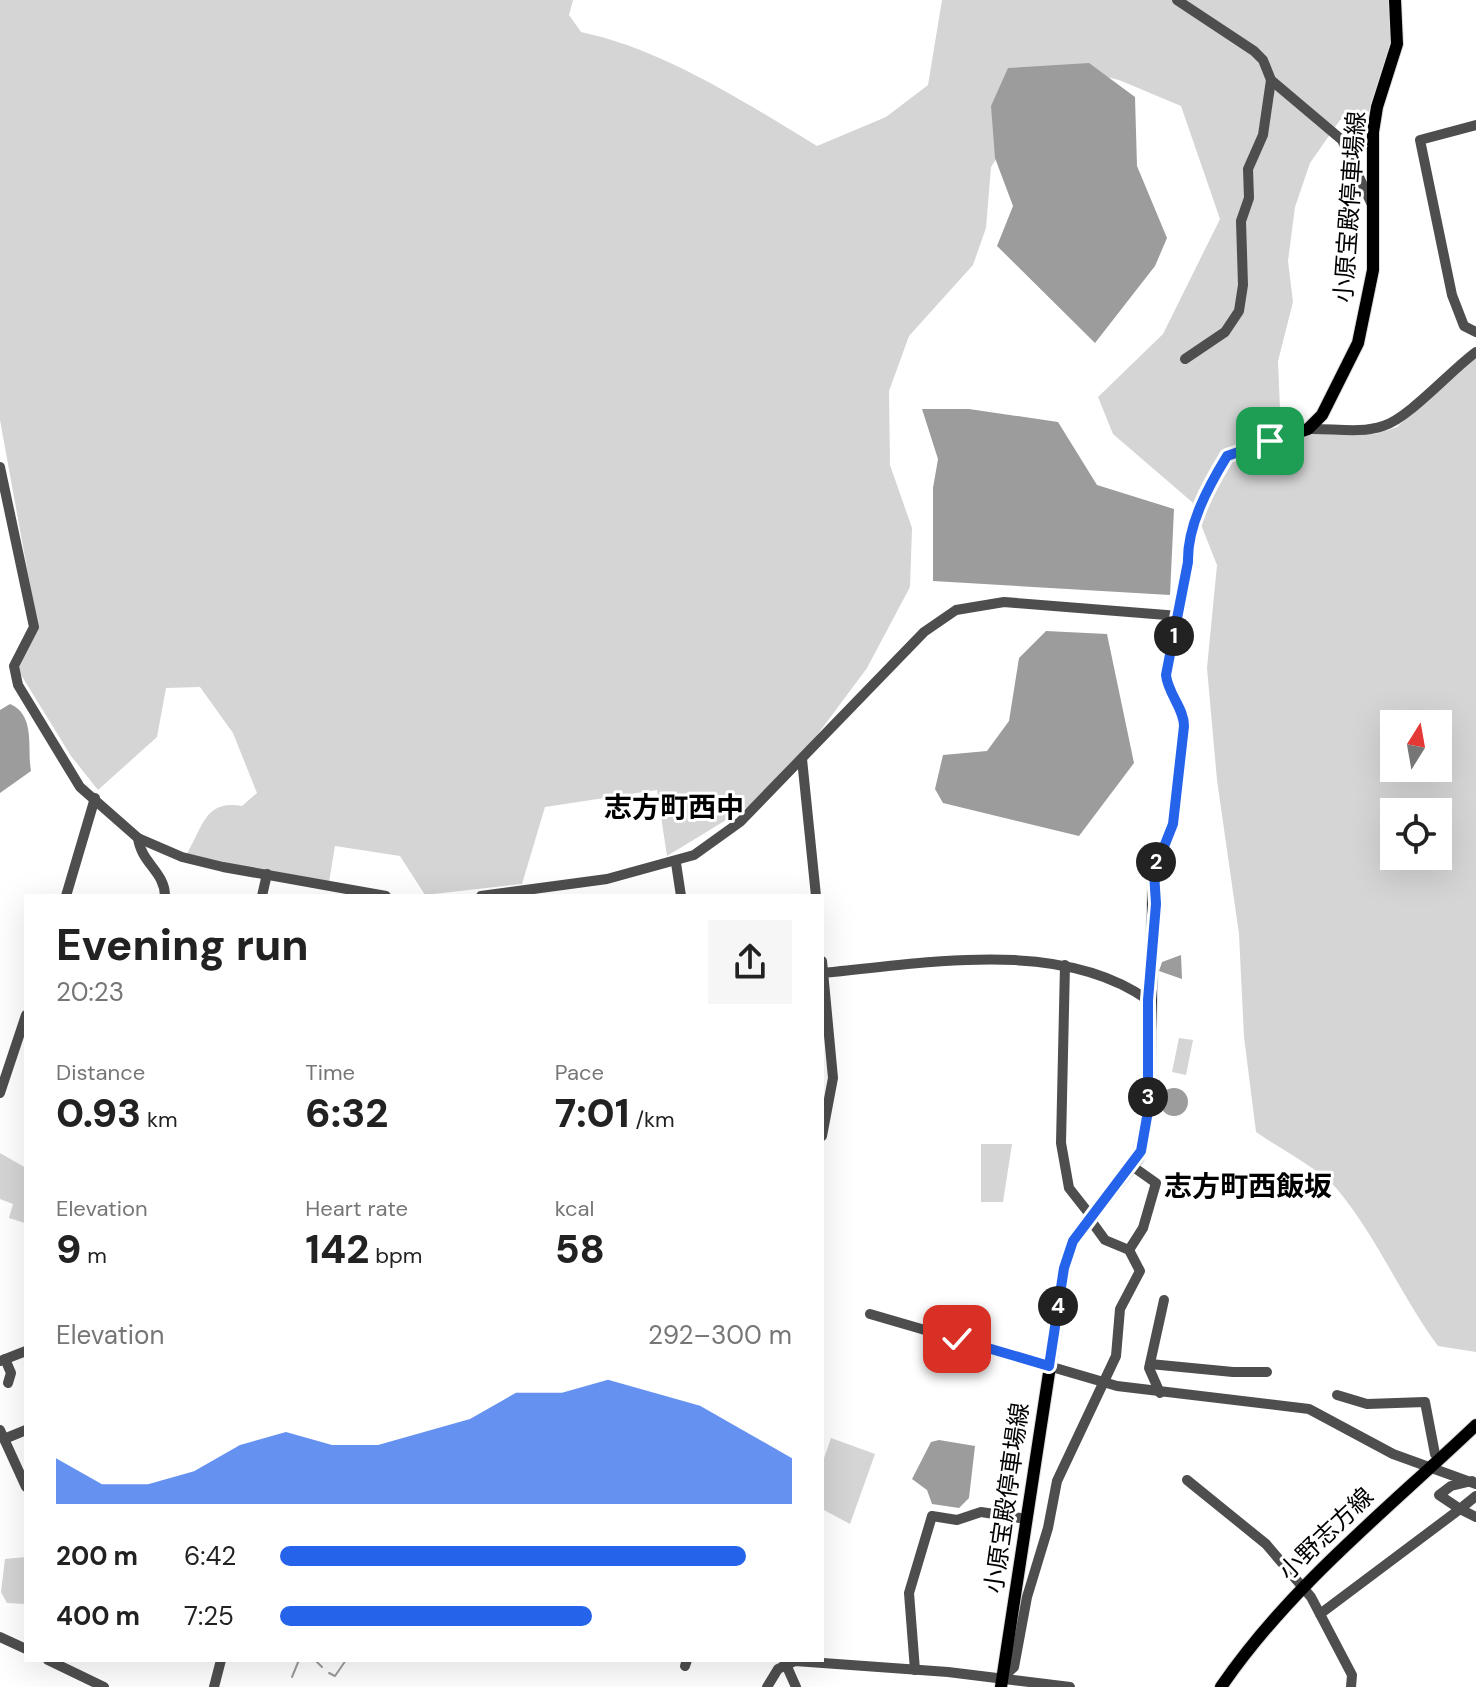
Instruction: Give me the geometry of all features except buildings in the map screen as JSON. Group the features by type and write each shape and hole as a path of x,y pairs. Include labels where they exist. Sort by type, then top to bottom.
{"main road":[{"name":"小原宝殿停車場線","path":"1002,1681 1067,1255 1090,1217 1141,1151 1148,1111 1148,1000 1156,904 1154,872 1173,824 1184,726 1184,717 1168,691 1166,675 1195,521 1227,456 1308,429 1322,415 1358,343 1373,270 1373,132 1377,107 1397,44 1395,0"},
{"name":"小野志方線","path":"1221,1687 1245,1652 1302,1586 1476,1425"}],"street":[{"path":"1177,0 1254,51 1263,60 1271,80 1342,140 1373,207"},
{"path":"1185,359 1225,332 1239,311 1243,285 1241,221 1249,198 1248,169 1263,135 1271,80"},
{"path":"1476,125 1420,140 1452,295 1464,326 1476,332"},
{"path":"1308,429 1361,430 1383,426 1403,416 1435,384 1476,352"},
{"path":"0,467 34,627 14,666 18,685 80,787 138,838 182,857 370,894"},
{"path":"509,894 564,890 676,863 694,855 740,822 924,632 956,610 1004,602 1179,616"},
{"path":"802,759 816,894"},
{"path":"67,894 95,798"},
{"path":"138,838 146,862 162,878 165,894"},
{"path":"676,863 681,894"},
{"path":"262,894 267,874"},
{"path":"824,973 987,961 1065,965 1114,979 1148,1000"},
{"path":"1002,1681 1014,1667 1027,1597 1048,1528 1057,1481 1116,1356 1116,1332 1125,1296 1140,1271 1129,1250 1105,1240 1069,1188 1061,1143 1065,965"},
{"path":"824,984 833,1078 824,1125"},
{"path":"1,1086 24,1021"},
{"path":"1129,1250 1143,1228 1156,1183 1132,1166"},
{"path":"1160,1393 1150,1364 1164,1300"},
{"path":"870,1314 1104,1381 1160,1393 1309,1409 1393,1454 1475,1482"},
{"path":"8,1383 11,1373 2,1360 24,1352"},
{"path":"1150,1364 1267,1372"},
{"path":"1337,1395 1367,1404 1425,1402 1435,1454 1440,1457"},
{"path":"24,1430 2,1434 24,1483"},
{"path":"1187,1480 1266,1544 1302,1586 1352,1675 1351,1687"},
{"path":"1475,1482 1451,1486 1440,1497 1476,1517"},
{"path":"1320,1614 1476,1496"},
{"path":"915,1670 909,1593 932,1516 957,1520 981,1512 1027,1519"},
{"path":"0,1637 24,1648"},
{"path":"52,1662 104,1687"},
{"path":"214,1687 220,1662"},
{"path":"785,1662 915,1670 1070,1687"},
{"path":"767,1687 785,1662"},
{"path":"785,1662 796,1687"}],"shaded area":[{"path":"0,0 573,0 569,15 581,32 612,40 673,64 817,146 886,117 928,85 942,0 1388,0 1391,41 1365,123 1340,120 1310,163 1295,207 1288,261 1293,302 1278,361 1280,409 1322,434 1375,434 1397,427 1448,378 1476,358 1476,1352 1438,1346 1337,1189 1310,1166 1256,1132 1244,1037 1239,934 1217,780 1207,668 1217,565 1192,502 1113,434 1098,397 1163,334 1220,219 1181,106 1119,80 1078,70 1027,112 991,167 986,228 973,265 909,336 889,391 890,465 912,528 910,587 867,668 809,746 754,803 667,856 657,790 545,807 522,884 424,894 400,856 335,846 329,882 185,857 212,811 229,805 242,806 257,793 233,733 200,687 166,688 157,737 98,790 71,756 18,670 38,629 0,420"},
{"path":"1089,63 1135,97 1137,166 1167,238 1155,266 1095,343 997,246 1013,206 995,158 991,106 1008,68"},
{"path":"922,409 969,409 1058,422 1097,485 1174,509 1170,595 933,581 933,488 938,459"},
{"path":"1046,631 1107,634 1134,763 1079,836 943,803 935,789 943,755 987,751 1009,721 1019,658"},
{"path":"10,704 24,716 27,724 31,771 0,793 0,710"},
{"path":"1181,955 1182,979 1159,971 1162,962"},
{"path":"1179,1038 1193,1040 1186,1075 1172,1072"},
{"path":"1174,1088 1184,1092 1188,1102 1184,1112 1174,1116 1164,1112 1160,1102 1164,1092"},
{"path":"981,1144 1012,1144 1003,1202 981,1202"},
{"path":"0,1153 24,1167 24,1223 9,1218 13,1204 0,1199"},
{"path":"831,1438 875,1454 850,1524 824,1510 824,1458"},
{"path":"939,1440 975,1446 969,1498 959,1508 932,1504 927,1490 912,1479 931,1442"},
{"path":"24,1557 24,1604 7,1603 1,1592 5,1559"}],"waterway":[{"path":"292,1677 298,1662"},
{"path":"317,1662 322,1667"},
{"path":"329,1673 335,1676 345,1662"}],"district":[{"name":"志方町西中","path":"674,807"},
{"name":"志方町西飯坂","path":"1248,1186"}],"route":[{"path":"957,1339 1049,1366 1067,1255 1073,1241 1141,1151 1148,1111 1148,1000 1156,904 1154,872 1173,824 1184,726 1184,717 1168,691 1166,675 1179,616 1188,547 1195,521 1227,456 1270,441"}]}
